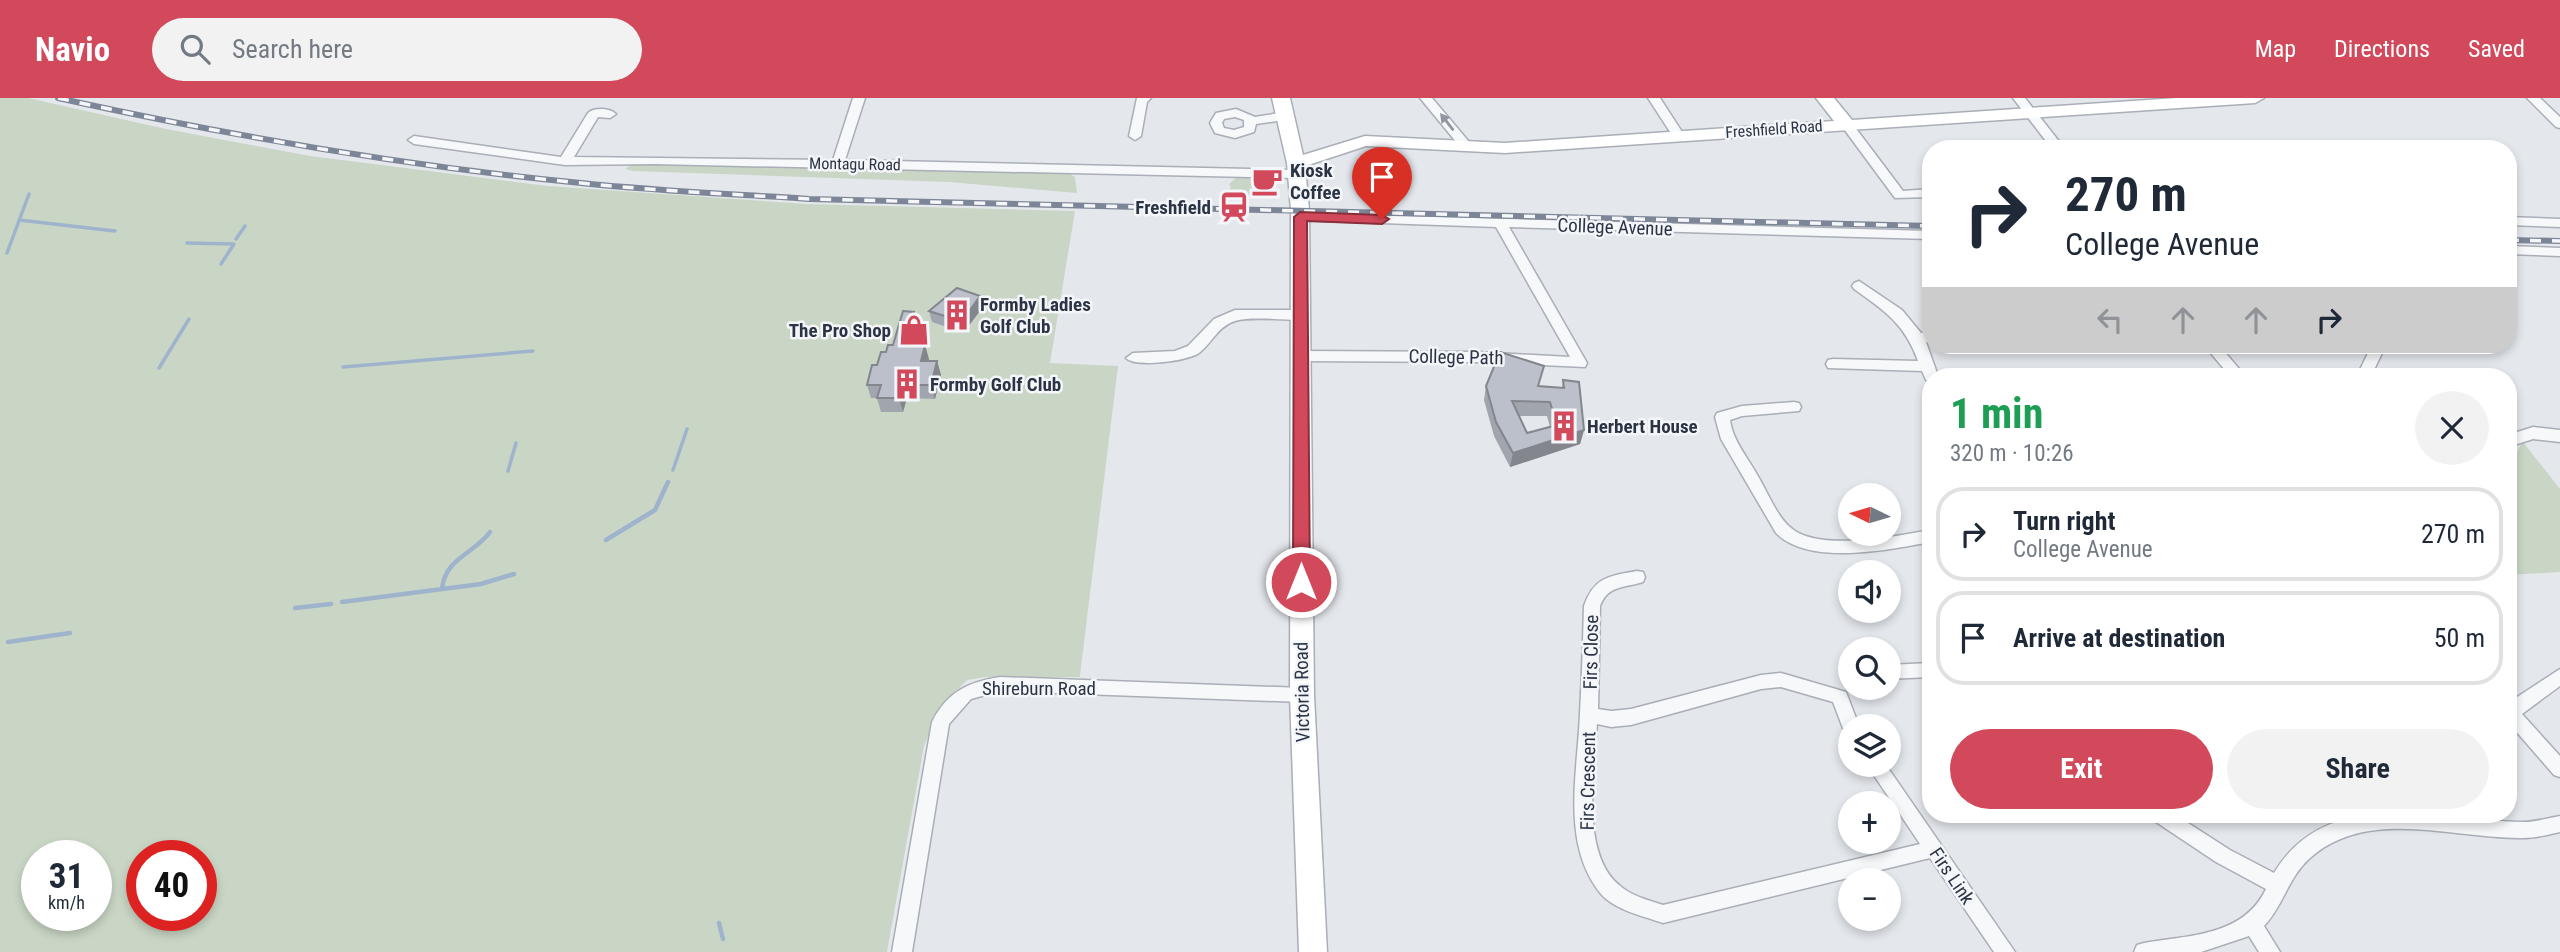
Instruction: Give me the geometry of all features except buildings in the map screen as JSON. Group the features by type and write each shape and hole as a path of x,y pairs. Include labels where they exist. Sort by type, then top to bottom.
{"street":[{"path":"838,163 859,98"},
{"path":"1135,136 1140,101 1145,98"},
{"path":"1426,98 1466,146"},
{"path":"1654,98 1678,135"},
{"path":"1825,98 1900,195 1922,194"},
{"path":"2019,98 2052,140"},
{"name":"Freshfield Road","path":"1296,169 1334,148 1365,141 1431,142 1505,148 2255,98"},
{"path":"2533,98 2560,124"},
{"path":"1252,121 1283,107"},
{"name":"Victoria Road","path":"1283,107 1296,169 1300,217 1302,695 1313,952"},
{"path":"565,161 589,111 610,114"},
{"name":"Montagu Road","path":"414,139 565,161 1296,169"},
{"name":"College Avenue","path":"1300,217 1922,235"},
{"path":"2517,221 2560,223"},
{"name":"College Path","path":"1300,356 1477,356 1580,363 1501,224"},
{"path":"2517,250 2560,252"},
{"path":"1859,286 1897,313 1922,336"},
{"path":"1133,358 1176,356 1193,350 1219,322 1235,315 1300,315"},
{"path":"2219,354 2231,368"},
{"path":"1833,363 1922,370"},
{"path":"1794,407 1742,411 1722,417 1722,423 1734,447 1768,508 1787,534 1803,543 1828,547 1922,537"},
{"path":"2517,438 2560,436"},
{"name":"Firs Close","path":"1590,715 1592,606 1596,592 1607,583 1637,577"},
{"path":"1901,672 1922,671"},
{"path":"2517,706 2560,676"},
{"name":"Firs Crescent","path":"1838,691 1781,680 1761,681 1631,718 1611,719 1590,715 1585,781 1586,830 1590,859 1610,889 1638,906 1663,914 1933,849"},
{"name":"Shireburn Road","path":"902,952 941,722 948,710 970,688 1000,684 1302,695"},
{"path":"2517,720 2560,769"},
{"name":"Firs Link","path":"1884,777 2005,952"},
{"path":"2173,823 2223,856 2277,885"},
{"path":"2144,952 2209,941 2252,924 2270,905 2277,885 2296,860 2319,840 2369,823"},
{"path":"2411,823 2526,830 2560,824"},
{"path":"2252,924 2270,952"}],"green space":[{"path":"0,98 28,98 166,129 310,156 548,186 806,204 1075,211 1050,363 1118,366 1080,677 985,677 967,680 940,707 924,746 887,952 0,952"},
{"path":"635,162 1068,173 1075,177 1077,193 949,182 625,169"},
{"path":"1237,177 1252,178 1252,183 1258,183 1249,198 1225,198 1231,187 1229,184"},
{"path":"2523,442 2560,489 2560,572 2517,574 2518,449"}],"waterway":[{"path":"19,220 29,194"},
{"path":"7,253 19,220"},
{"path":"19,220 115,231"},
{"path":"236,239 245,226"},
{"path":"187,243 234,244 221,264"},
{"path":"159,368 189,319"},
{"path":"343,367 533,351"},
{"path":"673,470 687,429"},
{"path":"508,471 516,443"},
{"path":"606,540 655,510 668,482"},
{"path":"442,589 444,579 454,563 490,532"},
{"path":"342,602 481,584 514,574"},
{"path":"295,608 331,604"},
{"path":"8,642 70,633"},
{"path":"719,923 723,939"}],"railway":[{"path":"58,98 188,125 384,159 515,176 666,190 809,199 1922,226"},
{"path":"2517,240 2560,241"}],"place":[{"name":"Kiosk Coffee","path":"1267,181"},
{"name":"Freshfield","path":"1234,207"},
{"name":"Formby Ladies Golf Club","path":"957,315"},
{"name":"The Pro Shop","path":"914,330"},
{"name":"Formby Golf Club","path":"907,384"},
{"name":"Herbert House","path":"1564,426"}],"route":[{"path":"1301,582 1300,217 1382,219"}]}
